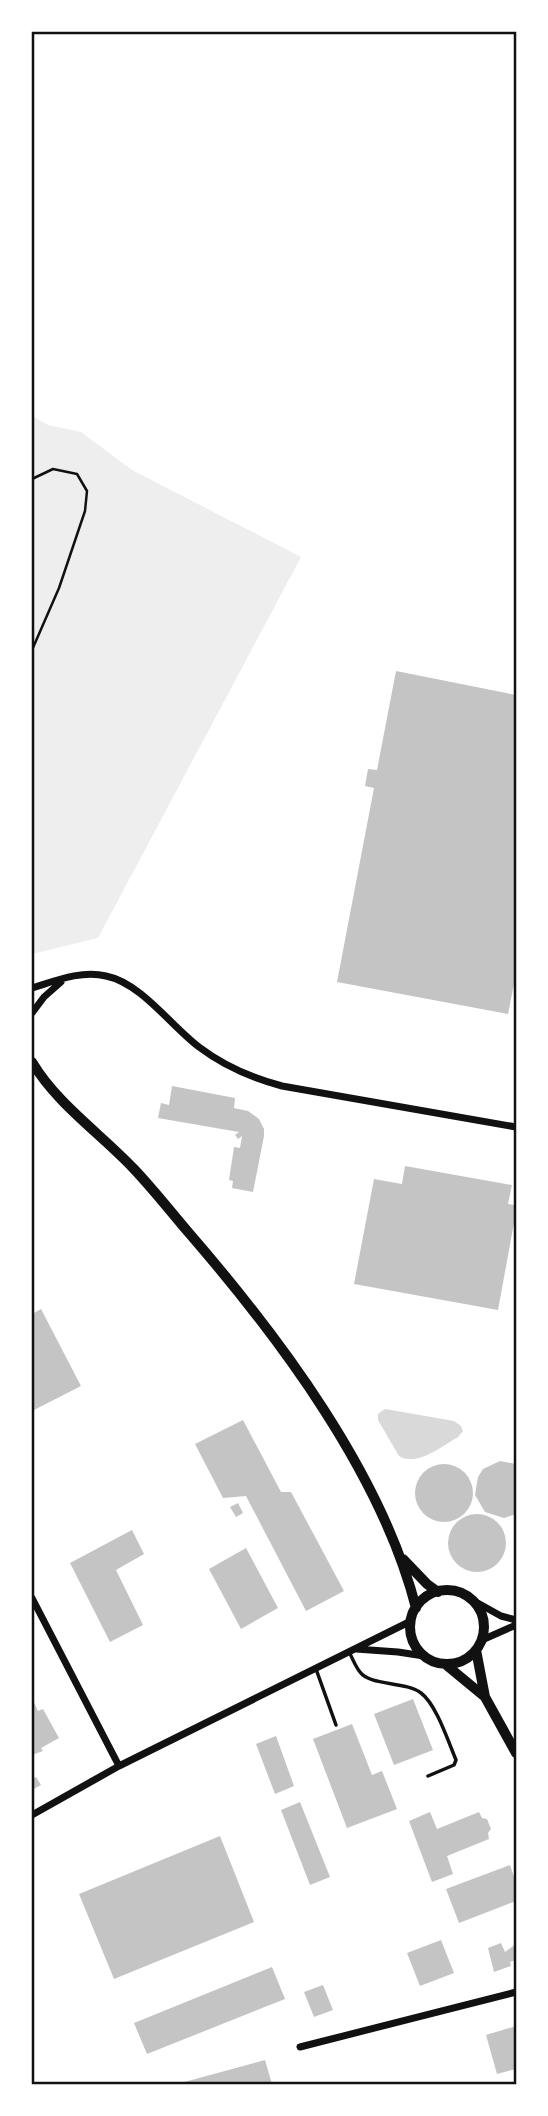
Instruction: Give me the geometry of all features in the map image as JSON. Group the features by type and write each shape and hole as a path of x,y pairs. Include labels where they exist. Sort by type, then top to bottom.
{"main road":[{"path":"32,1062 48,1087 134,1169 223,1273 282,1349 366,1482 399,1554 416,1608"},
{"path":"32,1079 48,1087"},
{"path":"399,1554 427,1584 439,1591"},
{"path":"445,1664 462,1661 476,1650 482,1640 485,1626 474,1601 451,1591 439,1591 426,1597 416,1608 411,1621 413,1640 424,1656 445,1664 485,1697"},
{"path":"476,1650 485,1697 516,1753"}],"street":[{"path":"32,988 65,979 96,975 118,980 148,1001 200,1048 236,1070 269,1083 516,1127"},
{"path":"32,1013 65,979"},
{"path":"32,1598 119,1766"},
{"path":"474,1601 501,1616 516,1620"},
{"path":"32,1815 119,1766 411,1621"},
{"path":"482,1640 516,1625"},
{"path":"352,1651 398,1652 424,1656"},
{"path":"300,2048 516,1992"}],"lane":[{"path":"516,431 516,457"},
{"path":"352,1651 361,1674 408,1686 422,1693 432,1707 456,1760 454,1765 428,1776"},
{"path":"316,1669 337,1725"}],"path":[{"path":"32,479 53,469 77,474 87,491 85,511 59,588 32,650"}],"shaded area":[{"path":"32,416 48,425 81,432 132,470 301,557 98,938 32,954"},
{"path":"385,1409 454,1421 463,1431 458,1437 429,1454 406,1459 399,1456 378,1420 378,1414"}],"building":[{"path":"396,671 516,695 516,974 508,1014 337,982 374,788 365,786 368,769 377,770"},
{"path":"172,1086 235,1098 234,1108 248,1111 259,1119 264,1136 253,1192 232,1188 233,1181 229,1180 234,1147 240,1148 242,1136 238,1139 235,1135 239,1132 158,1118 161,1103 169,1105"},
{"path":"405,1166 512,1185 508,1204 516,1205 516,1212 498,1310 354,1284 374,1179 402,1184"},
{"path":"41,1309 81,1386 32,1411 32,1314"},
{"path":"243,1420 281,1492 291,1492 344,1591 306,1611 246,1496 223,1498 195,1444"},
{"path":"500,1461 516,1464 516,1514 504,1518 485,1512 475,1495 478,1477 483,1469"},
{"path":"444,1464 460,1469 468,1477 473,1493 468,1509 460,1517 444,1522 428,1517 420,1509 415,1493 420,1477 428,1469"},
{"path":"238,1503 243,1513 236,1517 230,1507"},
{"path":"477,1514 493,1519 501,1527 506,1543 501,1559 493,1567 477,1572 461,1567 453,1559 448,1543 453,1527 461,1519"},
{"path":"132,1530 144,1554 116,1570 143,1625 110,1642 70,1563"},
{"path":"246,1548 278,1608 241,1629 209,1569"},
{"path":"32,1698 38,1711 43,1709 59,1738 41,1748 43,1751 32,1755"},
{"path":"413,1699 433,1750 394,1765 374,1714"},
{"path":"352,1724 372,1775 382,1771 397,1809 347,1828 313,1739"},
{"path":"276,1736 294,1786 275,1794 256,1744"},
{"path":"36,1777 41,1785 32,1790 32,1779"},
{"path":"300,1802 330,1877 310,1885 281,1810"},
{"path":"430,1812 437,1829 479,1812 482,1818 487,1819 491,1829 488,1833 489,1839 447,1856 453,1874 432,1882 409,1821"},
{"path":"220,1836 254,1922 114,1979 79,1894"},
{"path":"510,1865 516,1883 516,1901 459,1923 446,1889"},
{"path":"441,1940 454,1973 420,1986 407,1953"},
{"path":"501,1943 505,1952 516,1944 516,1960 510,1962 511,1966 494,1972 488,1948"},
{"path":"272,1967 285,1999 147,2054 134,2023"},
{"path":"323,1985 333,2010 314,2017 304,1992"},
{"path":"516,2026 516,2069 497,2074 486,2035"},
{"path":"265,2060 272,2084 177,2084"}]}
